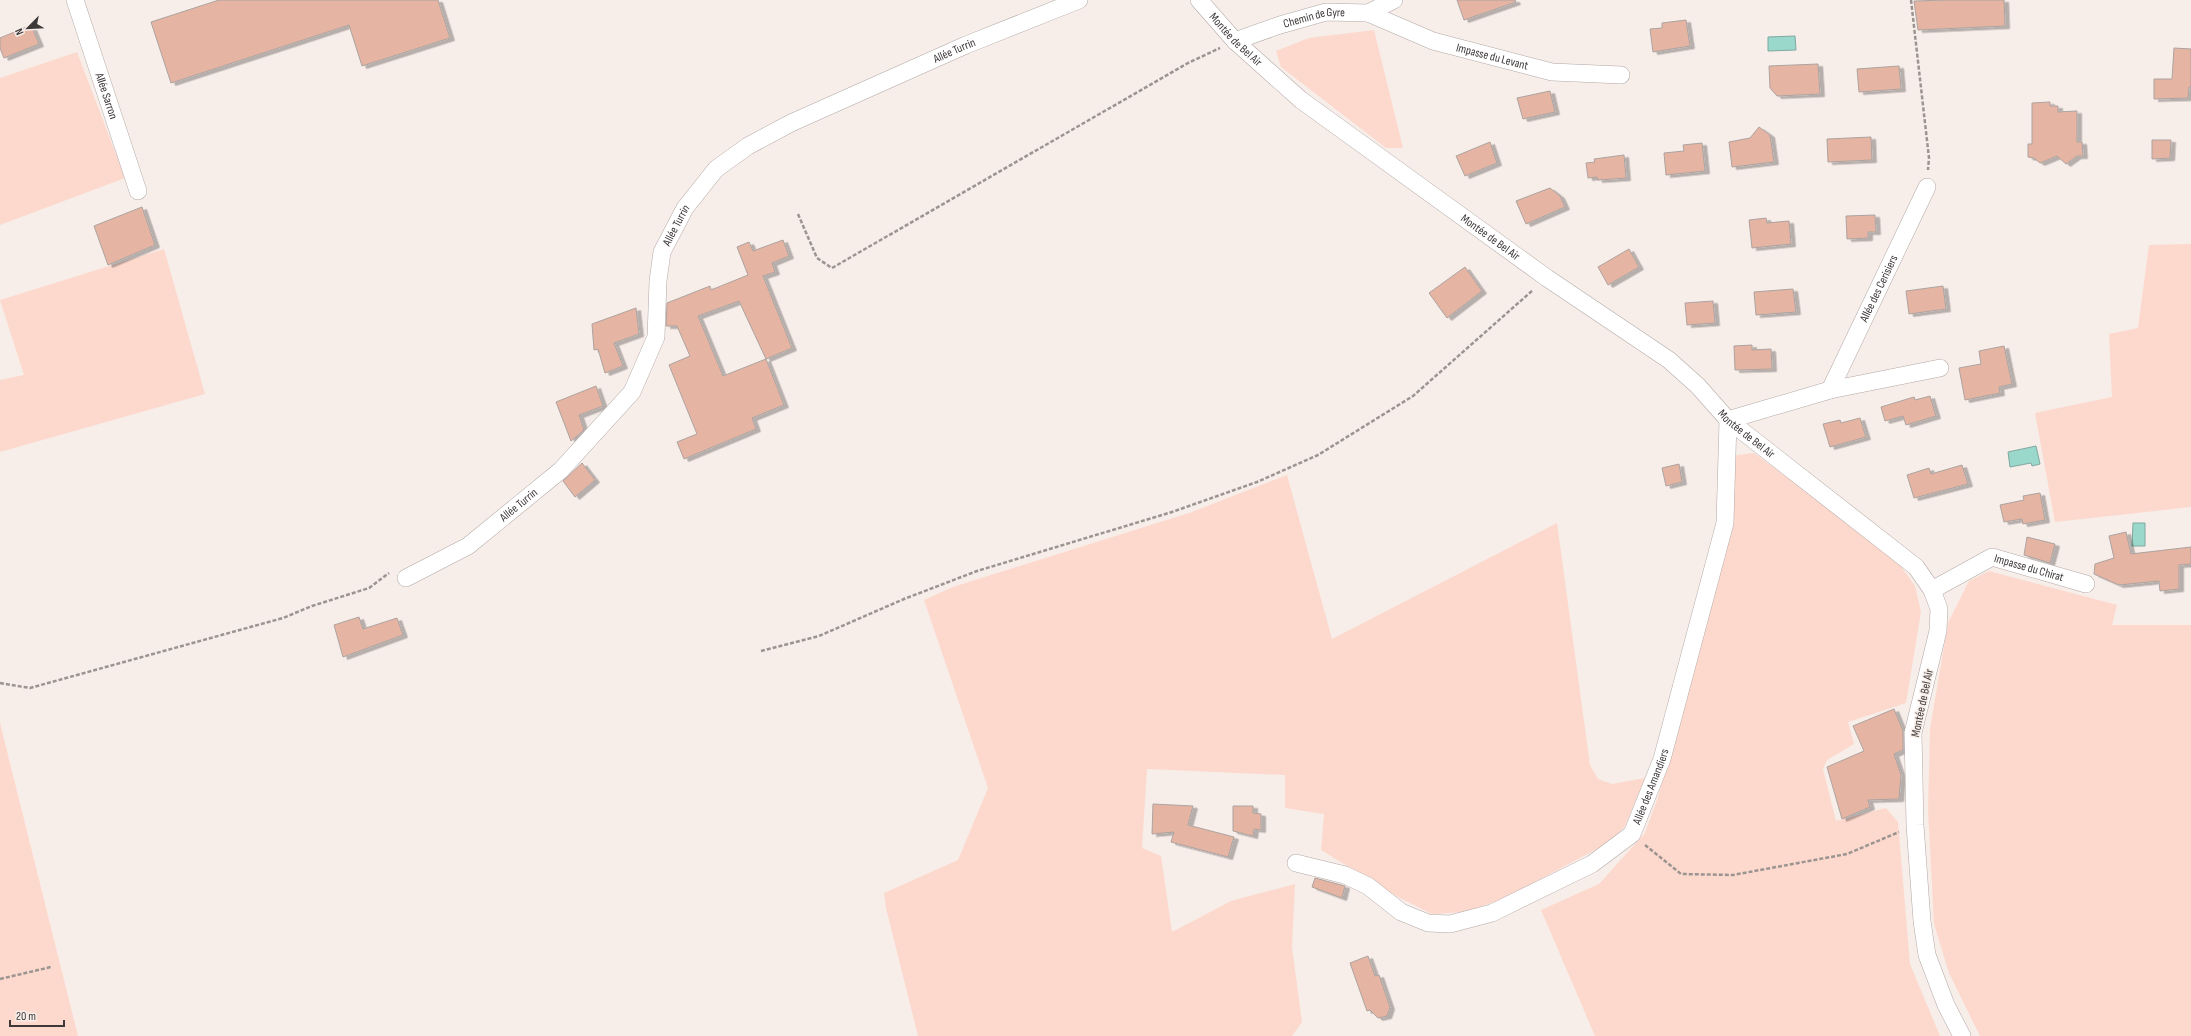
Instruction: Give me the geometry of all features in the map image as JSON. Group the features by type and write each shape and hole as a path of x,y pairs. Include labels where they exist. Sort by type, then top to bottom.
{"street":[{"name":"Allée Sarron","path":"75,0 138,191"},
{"name":"Allée Turrin","path":"399,575 468,546 481,536 561,470 632,392 656,337 658,281 662,252 684,208 716,169 748,146 791,123 966,45 1079,0"},
{"name":"Montée de Bel Air","path":"1199,0 1235,42 1301,100 1547,278 1669,360 1698,386 1728,420 1916,567 1932,590 1939,609 1938,631 1913,733 1915,825 1922,921 1927,955 1946,1005 1962,1036"},
{"name":"Chemin de Gyre","path":"1235,42 1280,25 1326,12 1368,13 1394,0"},
{"name":"Impasse du Levant","path":"1368,13 1433,41 1552,72 1621,75"},
{"name":"Allée des Cerisiers","path":"1830,390 1927,188"},
{"path":"1728,420 1830,390 1940,368"},
{"name":"Allée des Amandiers","path":"1296,863 1344,875 1368,886 1401,912 1428,923 1450,924 1492,913 1592,864 1632,834 1662,759 1725,523 1728,420"},
{"name":"Impasse du Chirat","path":"1932,590 1992,557 2086,584"}],"path":[{"path":"1911,0 1929,158 1927,188"},
{"path":"798,214 817,258 832,268 851,259 1188,63 1235,42"},
{"path":"761,651 819,636 904,599 977,571 1172,512 1257,482 1318,455 1414,396 1547,278"},
{"path":"0,683 30,688 283,618 312,606 369,588 399,575"},
{"path":"1632,834 1681,874 1734,875 1847,854 1915,825"},
{"path":"0,979 51,967"}],"shaded area":[{"path":"1374,30 1403,148 1386,148 1281,67 1276,51 1309,38"},
{"path":"77,52 125,178 0,225 0,78"},
{"path":"2191,244 2191,507 2055,522 2035,413 2112,397 2109,334 2138,328 2149,245"},
{"path":"164,249 205,394 0,452 0,380 24,375 0,300"},
{"path":"1754,453 1895,558 1915,586 1921,612 1906,703 1848,722 1854,744 1827,760 1823,769 1836,821 1886,808 1898,822 1910,964 1940,1036 1595,1036 1541,910 1599,884 1645,833 1658,797 1732,519 1730,456"},
{"path":"1287,475 1332,639 1557,523 1590,765 1598,779 1612,784 1645,778 1625,826 1610,842 1501,900 1463,912 1432,914 1398,897 1321,850 1324,814 1285,808 1285,775 1147,769 1142,848 1161,856 1172,932 1231,901 1295,884 1292,947 1302,1022 1292,1036 918,1036 886,908 884,893 958,860 988,788 924,600 953,587 1192,512"},
{"path":"1989,571 2117,605 2112,625 2191,625 2191,1036 1980,1036 1949,973 1934,924 1928,810 1930,729 1948,623 1969,581"},
{"path":"0,723 78,1036 0,1036"}],"water":[{"path":"1795,36 1796,50 1768,51 1768,37"},
{"path":"2036,446 2040,464 2032,466 2031,463 2010,467 2008,452"},
{"path":"2133,523 2145,523 2145,546 2132,546"}],"building":[{"path":"219,0 438,0 450,38 362,66 349,25 171,83 151,22"},
{"path":"1457,0 1515,0 1516,2 1464,20"},
{"path":"2004,0 2005,26 1918,30 1914,1"},
{"path":"1686,20 1690,46 1653,52 1650,29 1662,28 1662,23"},
{"path":"31,25 39,44 4,58 0,48 0,38"},
{"path":"2174,48 2191,49 2191,87 2189,87 2188,98 2154,99 2154,79 2172,79"},
{"path":"1818,64 1820,94 1777,96 1770,88 1769,66"},
{"path":"1899,66 1901,89 1859,92 1857,69"},
{"path":"1550,91 1555,112 1523,119 1517,98"},
{"path":"2050,102 2050,106 2058,106 2058,112 2077,111 2077,142 2082,142 2083,156 2077,156 2066,164 2057,156 2040,163 2034,158 2028,157 2028,144 2032,144 2032,103"},
{"path":"1759,127 1770,135 1774,162 1732,167 1729,142 1750,138"},
{"path":"1871,137 1872,160 1828,162 1827,139"},
{"path":"2152,140 2171,140 2170,158 2152,159"},
{"path":"1490,142 1497,163 1465,176 1456,156"},
{"path":"1702,143 1705,171 1666,175 1664,153 1684,151 1683,145"},
{"path":"1624,155 1626,178 1598,180 1597,177 1588,178 1586,163 1595,162 1594,159"},
{"path":"1550,188 1560,196 1565,207 1526,224 1516,201"},
{"path":"142,207 155,245 108,265 94,226"},
{"path":"1875,215 1876,232 1868,232 1868,238 1847,239 1846,216"},
{"path":"1766,218 1767,223 1789,221 1791,244 1752,248 1749,220"},
{"path":"783,240 789,256 772,263 775,272 763,276 792,348 766,359 784,405 752,418 756,429 684,459 677,442 697,434 669,365 690,356 677,326 666,326 667,303 710,286 711,290 748,275 737,247 749,242 753,251","holes":["739,301 766,359 723,376 698,316"]},
{"path":"1629,249 1639,267 1608,285 1598,267"},
{"path":"1465,267 1482,291 1447,318 1429,293"},
{"path":"1943,286 1946,309 1909,314 1906,291"},
{"path":"1793,289 1796,312 1756,315 1754,292"},
{"path":"1713,301 1715,323 1687,325 1685,303"},
{"path":"636,308 639,334 614,343 623,366 605,373 598,349 594,350 592,324"},
{"path":"1752,345 1752,350 1771,349 1772,369 1735,370 1734,346"},
{"path":"2004,346 2012,384 1999,387 2000,393 1965,400 1959,368 1981,364 1979,351"},
{"path":"596,386 603,406 579,415 584,430 571,441 556,402"},
{"path":"1930,396 1936,416 1906,425 1903,416 1885,421 1881,407 1914,397 1915,400"},
{"path":"1860,418 1866,437 1830,447 1823,424 1840,420 1841,423"},
{"path":"582,463 595,480 575,497 563,481"},
{"path":"1679,464 1682,482 1666,486 1662,468"},
{"path":"1962,465 1968,484 1914,498 1907,475 1929,468 1931,474"},
{"path":"2040,493 2045,520 2023,524 2022,519 2004,522 2000,505 2024,500 2023,496"},
{"path":"2126,532 2131,554 2191,547 2191,564 2179,565 2179,589 2160,591 2159,581 2119,585 2094,574 2095,564 2114,558 2109,536"},
{"path":"2027,537 2055,544 2050,563 2024,555"},
{"path":"359,617 363,629 397,618 403,635 343,657 334,625"},
{"path":"1894,709 1903,731 1903,750 1894,754 1901,775 1899,799 1868,800 1870,807 1842,819 1827,767 1864,751 1853,726"},
{"path":"1153,804 1193,806 1188,825 1234,837 1228,857 1171,842 1174,832 1152,834"},
{"path":"1233,806 1253,806 1253,813 1261,814 1261,830 1254,829 1253,836 1233,831"},
{"path":"1315,878 1345,886 1342,898 1312,887"},
{"path":"1368,956 1375,976 1379,975 1390,1007 1387,1016 1378,1018 1370,1010 1367,1011 1350,963"}]}
